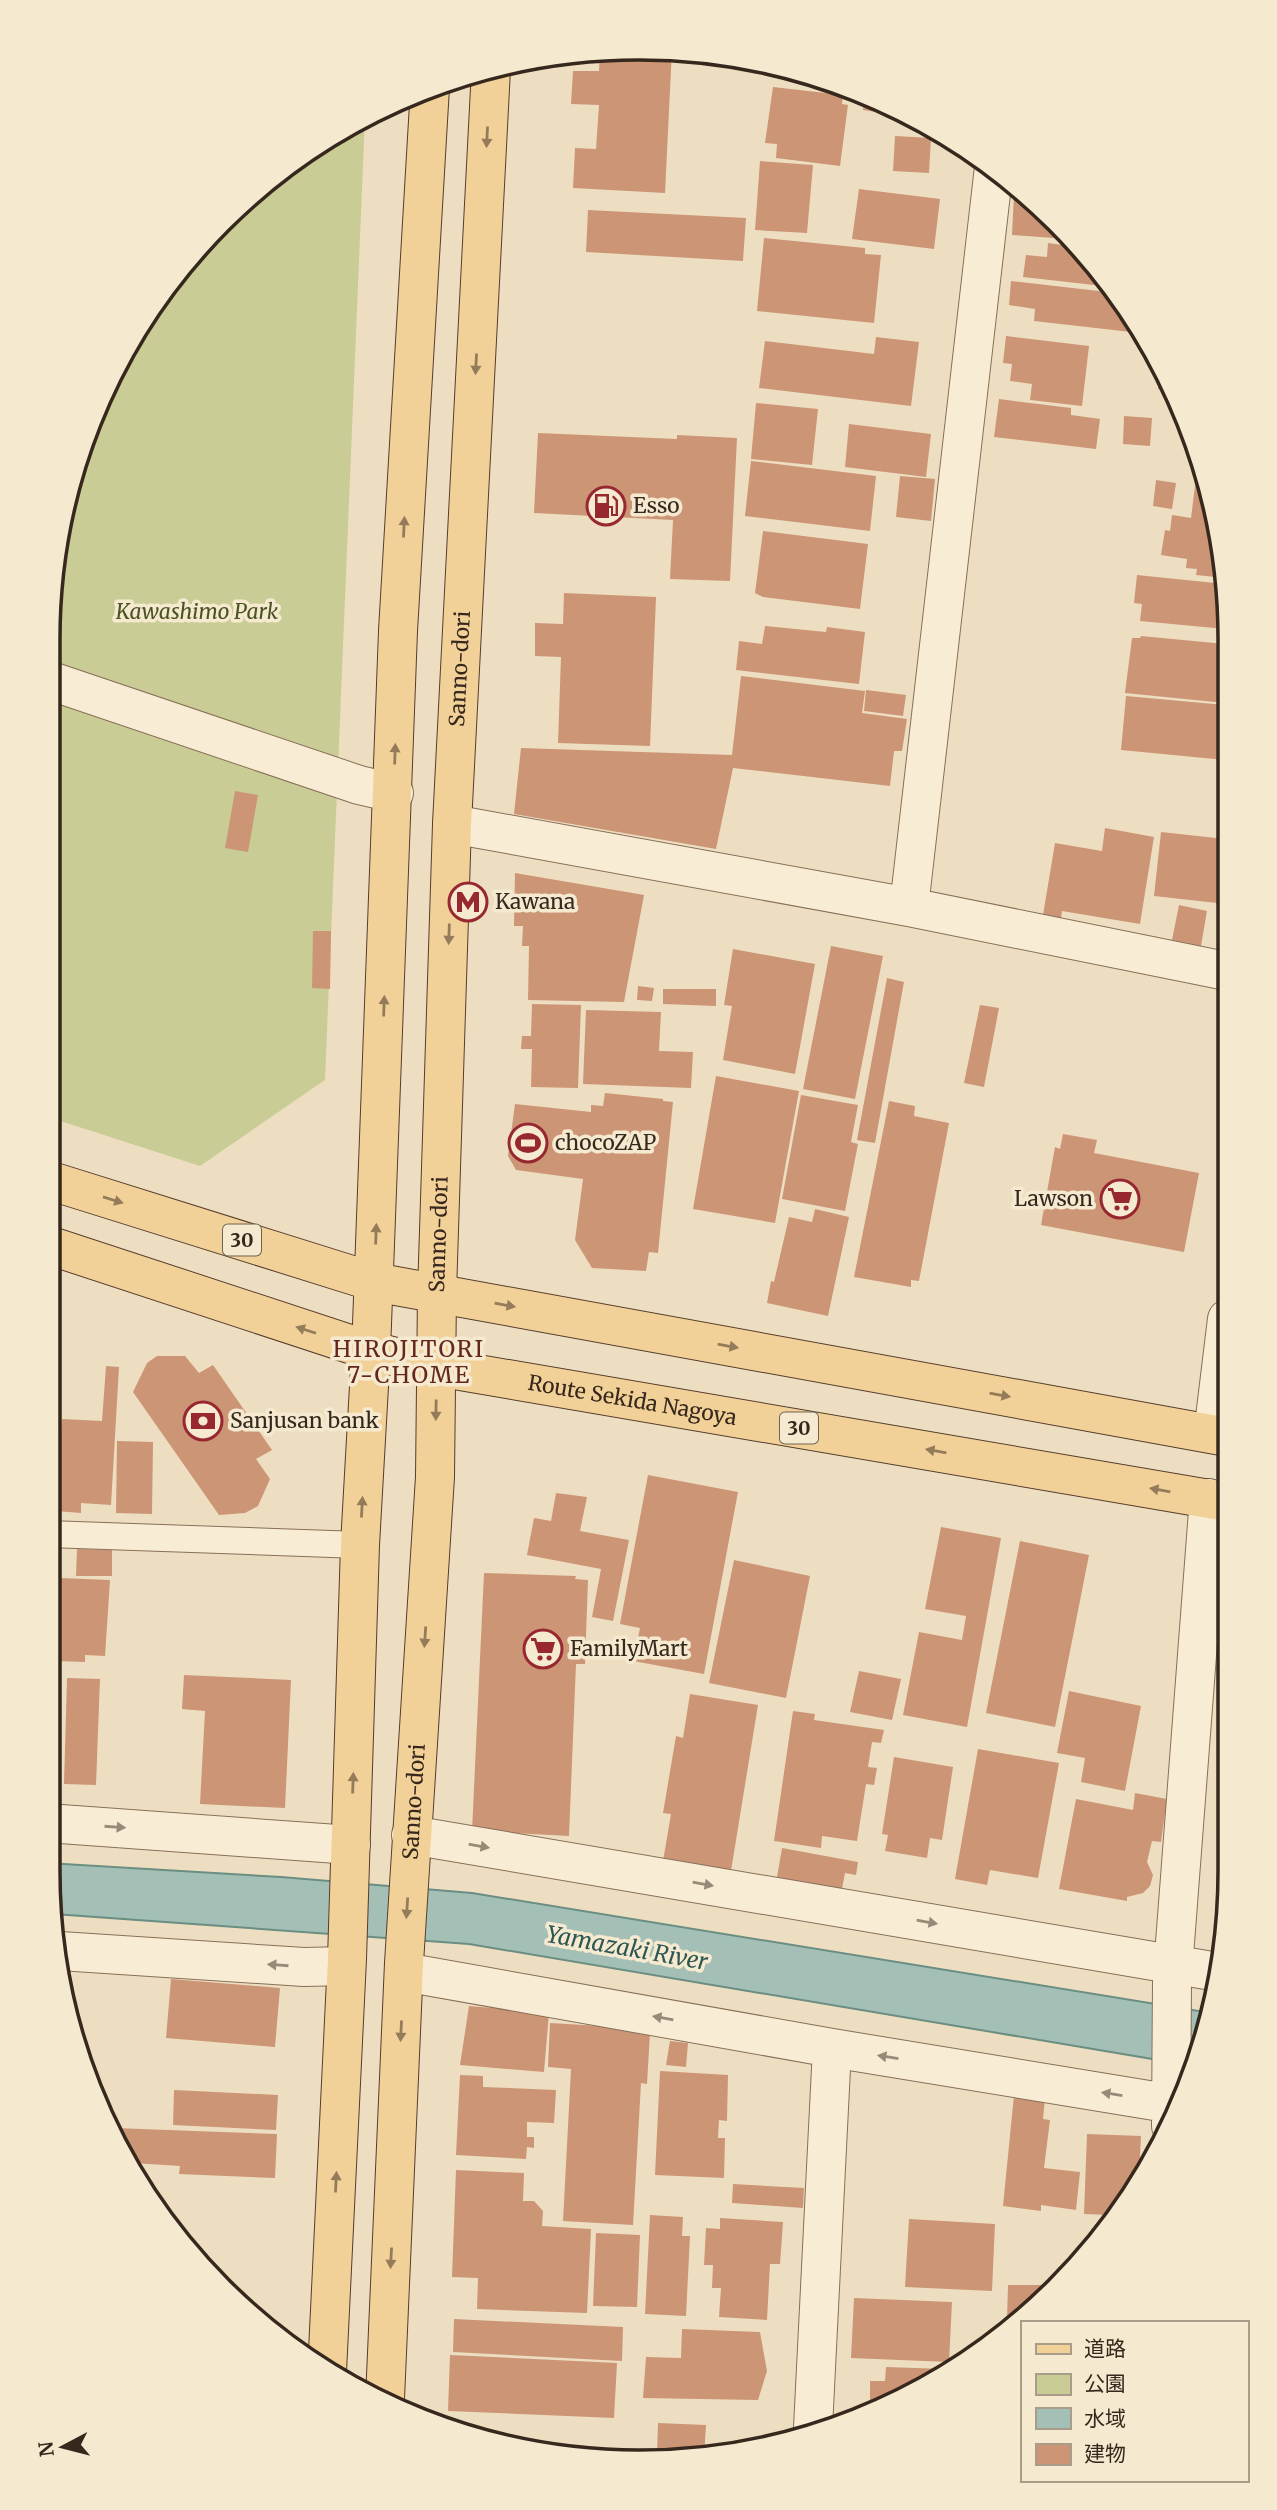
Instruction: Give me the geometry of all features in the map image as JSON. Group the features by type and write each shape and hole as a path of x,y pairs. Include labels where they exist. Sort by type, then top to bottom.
{"main road":[{"name":"Sanno-dori","path":"385,2392 404,1967 435,1477 437,1293 453,824 491,79"},
{"path":"328,2360 351,1848 360,1545 371,1351 394,793 398,631 429,99"},
{"name":"30","path":"60,1184 374,1282 1218,1435"},
{"name":"Route Sekida Nagoya","path":"60,1249 371,1351 437,1367 1218,1500"}],"street":[{"path":"909,907 992,180"},
{"path":"60,684 359,785 394,793"},
{"path":"453,824 909,907 1218,969"},
{"path":"1174,2091 1173,1973 1218,1500"},
{"path":"60,1824 351,1848"},
{"path":"411,1844 1173,1973 1208,1972"},
{"path":"65,1951 304,1967 346,1963"},
{"path":"404,1967 1166,2110"},
{"path":"813,2424 832,2048"}],"lane":[{"path":"60,1534 360,1545"}],"green space":[{"name":"Kawashimo Park","path":"365,129 325,1080 200,1166 60,1121 60,638 64,563 79,489 90,452 119,382 157,317 203,257 257,203 317,157"}],"water":[{"name":"Yamazaki River","path":"60,1864 281,1877 472,1893 1200,2011 1184,2064 469,1944 61,1915"}],"building":[{"path":"599,61 671,61 665,193 573,188 575,148 596,149 599,105 571,104 573,71 599,71"},
{"path":"773,87 835,94 843,97 842,104 848,105 840,166 776,158 777,144 765,143"},
{"path":"863,105 880,112 863,110"},
{"path":"895,136 931,139 929,173 893,171"},
{"path":"760,161 813,165 807,233 755,230"},
{"path":"859,189 940,199 934,249 852,239"},
{"path":"1014,198 1057,238 1012,235"},
{"path":"588,210 746,218 743,261 586,252"},
{"path":"764,238 865,248 865,254 881,255 874,323 757,311"},
{"path":"1048,243 1063,245 1097,285 1023,277 1026,255 1047,257"},
{"path":"1011,281 1102,291 1129,332 1034,321 1035,309 1009,305"},
{"path":"1006,336 1089,346 1082,406 1030,400 1032,384 1010,381 1012,364 1003,363"},
{"path":"876,337 919,342 911,406 759,388 765,341 874,354"},
{"path":"999,399 1071,408 1071,415 1100,419 1096,449 994,437"},
{"path":"756,403 818,409 812,465 751,459"},
{"path":"1124,416 1152,418 1150,446 1123,444"},
{"path":"849,424 931,434 926,477 845,467"},
{"path":"538,433 677,439 677,435 737,438 730,581 670,579 673,520 534,513"},
{"path":"751,461 876,476 870,531 745,516"},
{"path":"900,476 935,479 931,521 896,517"},
{"path":"1156,480 1176,483 1172,509 1153,506"},
{"path":"1196,481 1214,577 1196,575 1197,569 1186,568 1187,559 1161,555 1165,530 1170,531 1172,515 1191,518"},
{"path":"763,531 868,544 860,609 763,597 755,593"},
{"path":"1137,575 1215,583 1217,628 1140,621 1142,604 1134,603"},
{"path":"564,593 656,597 650,746 558,743 561,657 535,656 535,623 563,624"},
{"path":"765,626 826,632 827,627 865,632 859,684 736,670 739,641 762,644"},
{"path":"1132,638 1218,643 1218,702 1125,693"},
{"path":"741,676 865,691 862,713 907,719 902,751 894,751 890,786 733,768 716,849 514,814 521,748 732,755"},
{"path":"866,690 906,695 903,716 864,711"},
{"path":"1126,696 1218,704 1218,759 1121,750"},
{"path":"235,791 258,795 248,852 225,848"},
{"path":"1105,828 1154,837 1140,924 1062,911 1061,918 1043,915 1055,843 1102,851"},
{"path":"1161,832 1218,838 1218,903 1154,896"},
{"path":"515,873 644,895 624,1002 528,1000 529,946 522,946 523,926 514,926"},
{"path":"1179,905 1207,911 1201,946 1172,940"},
{"path":"313,931 331,931 330,989 312,988"},
{"path":"831,946 883,956 855,1099 803,1089"},
{"path":"733,949 815,964 795,1074 723,1060 732,1006 724,1005"},
{"path":"887,978 904,982 875,1143 857,1140"},
{"path":"638,986 654,988 652,1001 637,1000"},
{"path":"663,989 716,989 716,1006 663,1004"},
{"path":"532,1004 581,1005 578,1088 531,1087 532,1049 521,1049 522,1036 531,1036"},
{"path":"980,1005 999,1008 984,1087 964,1083"},
{"path":"586,1010 661,1012 659,1051 693,1052 691,1088 583,1084"},
{"path":"716,1076 799,1091 775,1223 693,1209"},
{"path":"605,1093 673,1102 658,1253 649,1252 646,1271 592,1268 575,1240 583,1179 516,1170 508,1156 515,1104 591,1112 591,1105 603,1106"},
{"path":"801,1095 858,1105 851,1142 858,1144 845,1211 782,1199"},
{"path":"889,1101 915,1106 914,1116 949,1123 919,1281 911,1280 911,1287 854,1277"},
{"name":"Lawson","path":"1063,1134 1097,1140 1094,1153 1199,1173 1184,1252 1041,1225 1055,1147 1060,1149"},
{"path":"815,1209 849,1217 828,1316 767,1303 789,1217 812,1222"},
{"name":"Sanjusan bank","path":"157,1356 185,1356 199,1373 213,1365 272,1450 256,1459 270,1479 258,1506 245,1513 219,1515 133,1392 147,1363"},
{"path":"106,1366 119,1367 111,1505 81,1503 81,1513 60,1511 62,1419 102,1421"},
{"path":"117,1441 153,1442 152,1514 116,1513"},
{"path":"648,1475 738,1492 704,1674 633,1661 640,1628 620,1624"},
{"path":"556,1493 587,1497 580,1531 629,1540 613,1621 592,1617 601,1569 527,1555 534,1518 551,1521"},
{"path":"941,1527 1001,1538 967,1727 903,1715 919,1632 962,1640 966,1616 925,1609"},
{"path":"1020,1541 1089,1555 1055,1727 986,1713"},
{"path":"77,1549 112,1550 112,1576 76,1576"},
{"path":"734,1560 810,1576 786,1698 709,1683"},
{"path":"484,1573 576,1576 575,1579 588,1580 585,1664 576,1664 569,1836 472,1831"},
{"path":"60,1578 110,1580 105,1656 85,1655 85,1662 60,1661"},
{"path":"859,1671 901,1679 892,1720 850,1712"},
{"path":"184,1675 291,1680 285,1808 200,1804 205,1711 182,1709"},
{"path":"67,1678 100,1679 96,1785 64,1784"},
{"path":"1069,1691 1141,1706 1125,1791 1081,1782 1085,1758 1057,1753"},
{"path":"690,1694 758,1705 731,1871 663,1861 671,1814 663,1813 676,1736 683,1738"},
{"path":"793,1711 815,1714 814,1720 884,1730 881,1743 872,1742 868,1767 877,1768 874,1785 866,1784 857,1841 822,1836 821,1848 774,1841"},
{"path":"978,1749 1059,1763 1038,1878 990,1870 987,1885 955,1879"},
{"path":"894,1757 953,1767 942,1840 930,1838 927,1858 885,1851 888,1835 882,1834"},
{"path":"1135,1793 1167,1799 1161,1842 1152,1841 1147,1862 1153,1875 1150,1886 1143,1893 1127,1897 1127,1901 1059,1889 1076,1799 1133,1810"},
{"path":"782,1848 858,1862 856,1875 845,1873 841,1894 776,1883"},
{"path":"171,1979 280,1988 275,2047 166,2038"},
{"path":"469,2006 549,2013 544,2072 460,2065"},
{"path":"550,2023 634,2028 650,2033 647,2084 641,2083 633,2225 563,2221 571,2069 548,2067"},
{"path":"670,2041 688,2043 686,2067 666,2065"},
{"path":"660,2071 728,2075 727,2121 719,2120 718,2138 725,2138 724,2178 655,2175"},
{"path":"460,2075 483,2076 483,2087 556,2090 554,2123 527,2122 527,2137 534,2137 534,2148 527,2147 526,2159 456,2155"},
{"path":"174,2090 278,2095 276,2130 173,2125"},
{"path":"1014,2095 1045,2099 1043,2119 1050,2120 1044,2168 1080,2172 1076,2210 1041,2205 1041,2211 1003,2206"},
{"path":"119,2128 277,2134 275,2178 179,2174 180,2166 138,2163"},
{"path":"1087,2134 1141,2136 1140,2162 1105,2215 1084,2214"},
{"path":"456,2170 524,2173 523,2201 534,2201 543,2211 542,2226 591,2229 587,2313 477,2309 478,2278 452,2277"},
{"path":"733,2184 804,2188 803,2208 732,2203"},
{"path":"650,2215 683,2217 682,2236 690,2236 686,2316 645,2314"},
{"path":"720,2218 783,2222 780,2264 770,2264 767,2320 719,2317 721,2288 712,2288 713,2265 704,2265 706,2228 720,2229"},
{"path":"909,2219 995,2224 992,2291 905,2287"},
{"path":"596,2233 640,2235 637,2307 593,2306"},
{"path":"1008,2285 1044,2285 1020,2307 1007,2318"},
{"path":"854,2298 952,2302 949,2360 946,2362 851,2358"},
{"path":"454,2319 623,2327 622,2361 453,2352"},
{"path":"682,2329 760,2332 767,2371 758,2400 643,2398 646,2357 681,2358"},
{"path":"450,2355 617,2363 614,2418 448,2411"},
{"path":"886,2367 935,2369 870,2402 870,2381 885,2381"},
{"path":"658,2423 706,2425 705,2447 657,2449"}],"place":[{"name":"Esso","path":"606,506"},
{"name":"Kawana","path":"468,902"},
{"name":"chocoZAP","path":"528,1143"},
{"name":"Lawson","path":"1120,1199"},
{"name":"Sanjusan bank","path":"203,1421"},
{"name":"FamilyMart","path":"543,1649"}],"district":[{"name":"HIROJITORI 7-CHOME","path":"409,1362"}]}
